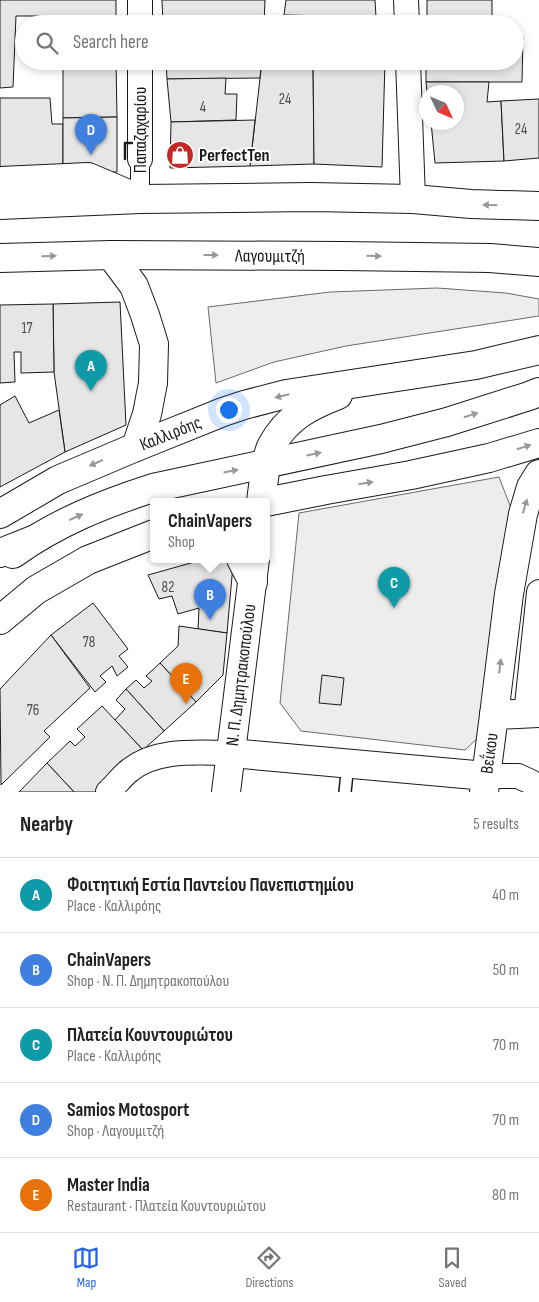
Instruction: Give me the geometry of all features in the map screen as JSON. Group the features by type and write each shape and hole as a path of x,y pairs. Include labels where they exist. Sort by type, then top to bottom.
{"main road":[{"path":"0,181 88,178 140,199"},
{"path":"0,205 140,199 311,197 414,199 471,204 539,206"},
{"path":"111,255 134,286 154,344 153,383 147,414 136,447"},
{"name":"Λαγουμιτζή","path":"0,258 111,255 432,257 490,258 539,262"},
{"path":"261,498 266,464 271,446 283,429 300,412 323,401 381,379 476,365 539,350"},
{"name":"Καλλιρόης","path":"0,514 58,480 223,412 286,394 381,379"},
{"path":"0,564 33,540 57,526 122,498 153,488 381,439 448,422 539,392"},
{"path":"270,501 411,475 489,458 539,442"},
{"name":"Βεΐκου","path":"485,784 509,594 523,514 531,487 539,474"},
{"path":"1,620 36,590 88,560 150,536"},
{"path":"0,553 33,540"},
{"name":"Ν. Π. Δημητρακοπούλου","path":"226,792 249,566"},
{"path":"494,715 532,713"},
{"path":"231,753 348,764 485,784"}],"street":[{"path":"140,0 140,15"},
{"path":"406,0 407,15"},
{"name":"Παπαζαχαρίου","path":"140,70 140,199"},
{"path":"408,70 414,199"},
{"path":"532,713 539,592"},
{"path":"108,792 131,770 151,758 181,753 231,753"},
{"path":"485,784 518,776 531,782 539,790"}],"lane":[{"path":"346,792 348,764"}],"shaded area":[{"path":"437,288 506,293 539,299 539,316 346,346 274,362 216,383 208,307 330,292"},
{"path":"499,477 511,508 484,732 465,750 301,731 280,703 299,513"}],"building":[{"path":"0,0 116,0 116,15 15,15 13,87 0,88"},
{"path":"162,0 265,0 264,15 163,15"},
{"path":"286,0 375,0 376,15 284,15"},
{"path":"427,0 492,0 492,15 427,15"},
{"path":"63,70 116,70 117,117 63,118"},
{"path":"166,70 261,70 260,78 167,79"},
{"path":"261,70 313,70 314,164 250,166"},
{"path":"313,70 385,70 382,167 314,164"},
{"path":"426,70 522,70 522,82 426,82"},
{"path":"226,78 225,94 237,94 236,120 171,122 167,79"},
{"path":"426,82 489,82 487,102 501,101 504,161 435,163 432,130 464,130 464,85 426,85"},
{"path":"0,98 50,98 52,124 63,124 63,172 0,170"},
{"path":"539,99 539,158 504,161 501,101"},
{"path":"117,117 117,172 63,172 63,118"},
{"path":"255,120 250,166 170,168 171,122"},
{"path":"120,302 126,425 65,452 54,372 53,304"},
{"path":"53,304 54,372 21,373 21,352 14,352 15,382 0,383 0,305"},
{"path":"15,396 29,423 59,410 65,452 0,487 0,405"},
{"path":"191,563 231,563 233,565 227,633 198,629 199,608 178,614 172,596 159,599 148,575"},
{"path":"93,603 128,649 119,656 128,667 117,676 112,666 100,676 106,682 95,692 51,635"},
{"path":"179,626 227,633 223,675 196,702 160,663 178,646"},
{"path":"51,635 90,688 44,731 50,737 1,785 0,689"},
{"path":"160,663 196,702 164,731 126,689 136,680 144,688 152,681 146,676"},
{"path":"322,675 344,678 341,705 319,703"},
{"path":"126,689 164,731 143,750 115,720 125,709 116,700"},
{"path":"102,706 143,750 97,792 74,792 47,763 70,741 75,746 85,737 77,729"},
{"path":"47,763 74,792 19,792"}],"wall":[{"path":"125,159 125,143 132,143"}],"place":[{"name":"Samios Motosport","path":"91,155"},
{"name":"PerfectTen","path":"180,155"},
{"name":"Φοιτητική Εστία Παντείου Πανεπιστημίου","path":"91,391"},
{"name":"Πλατεία Κουντουριώτου","path":"394,608"},
{"name":"ChainVapers","path":"210,620"},
{"name":"Master India","path":"186,704"}]}
